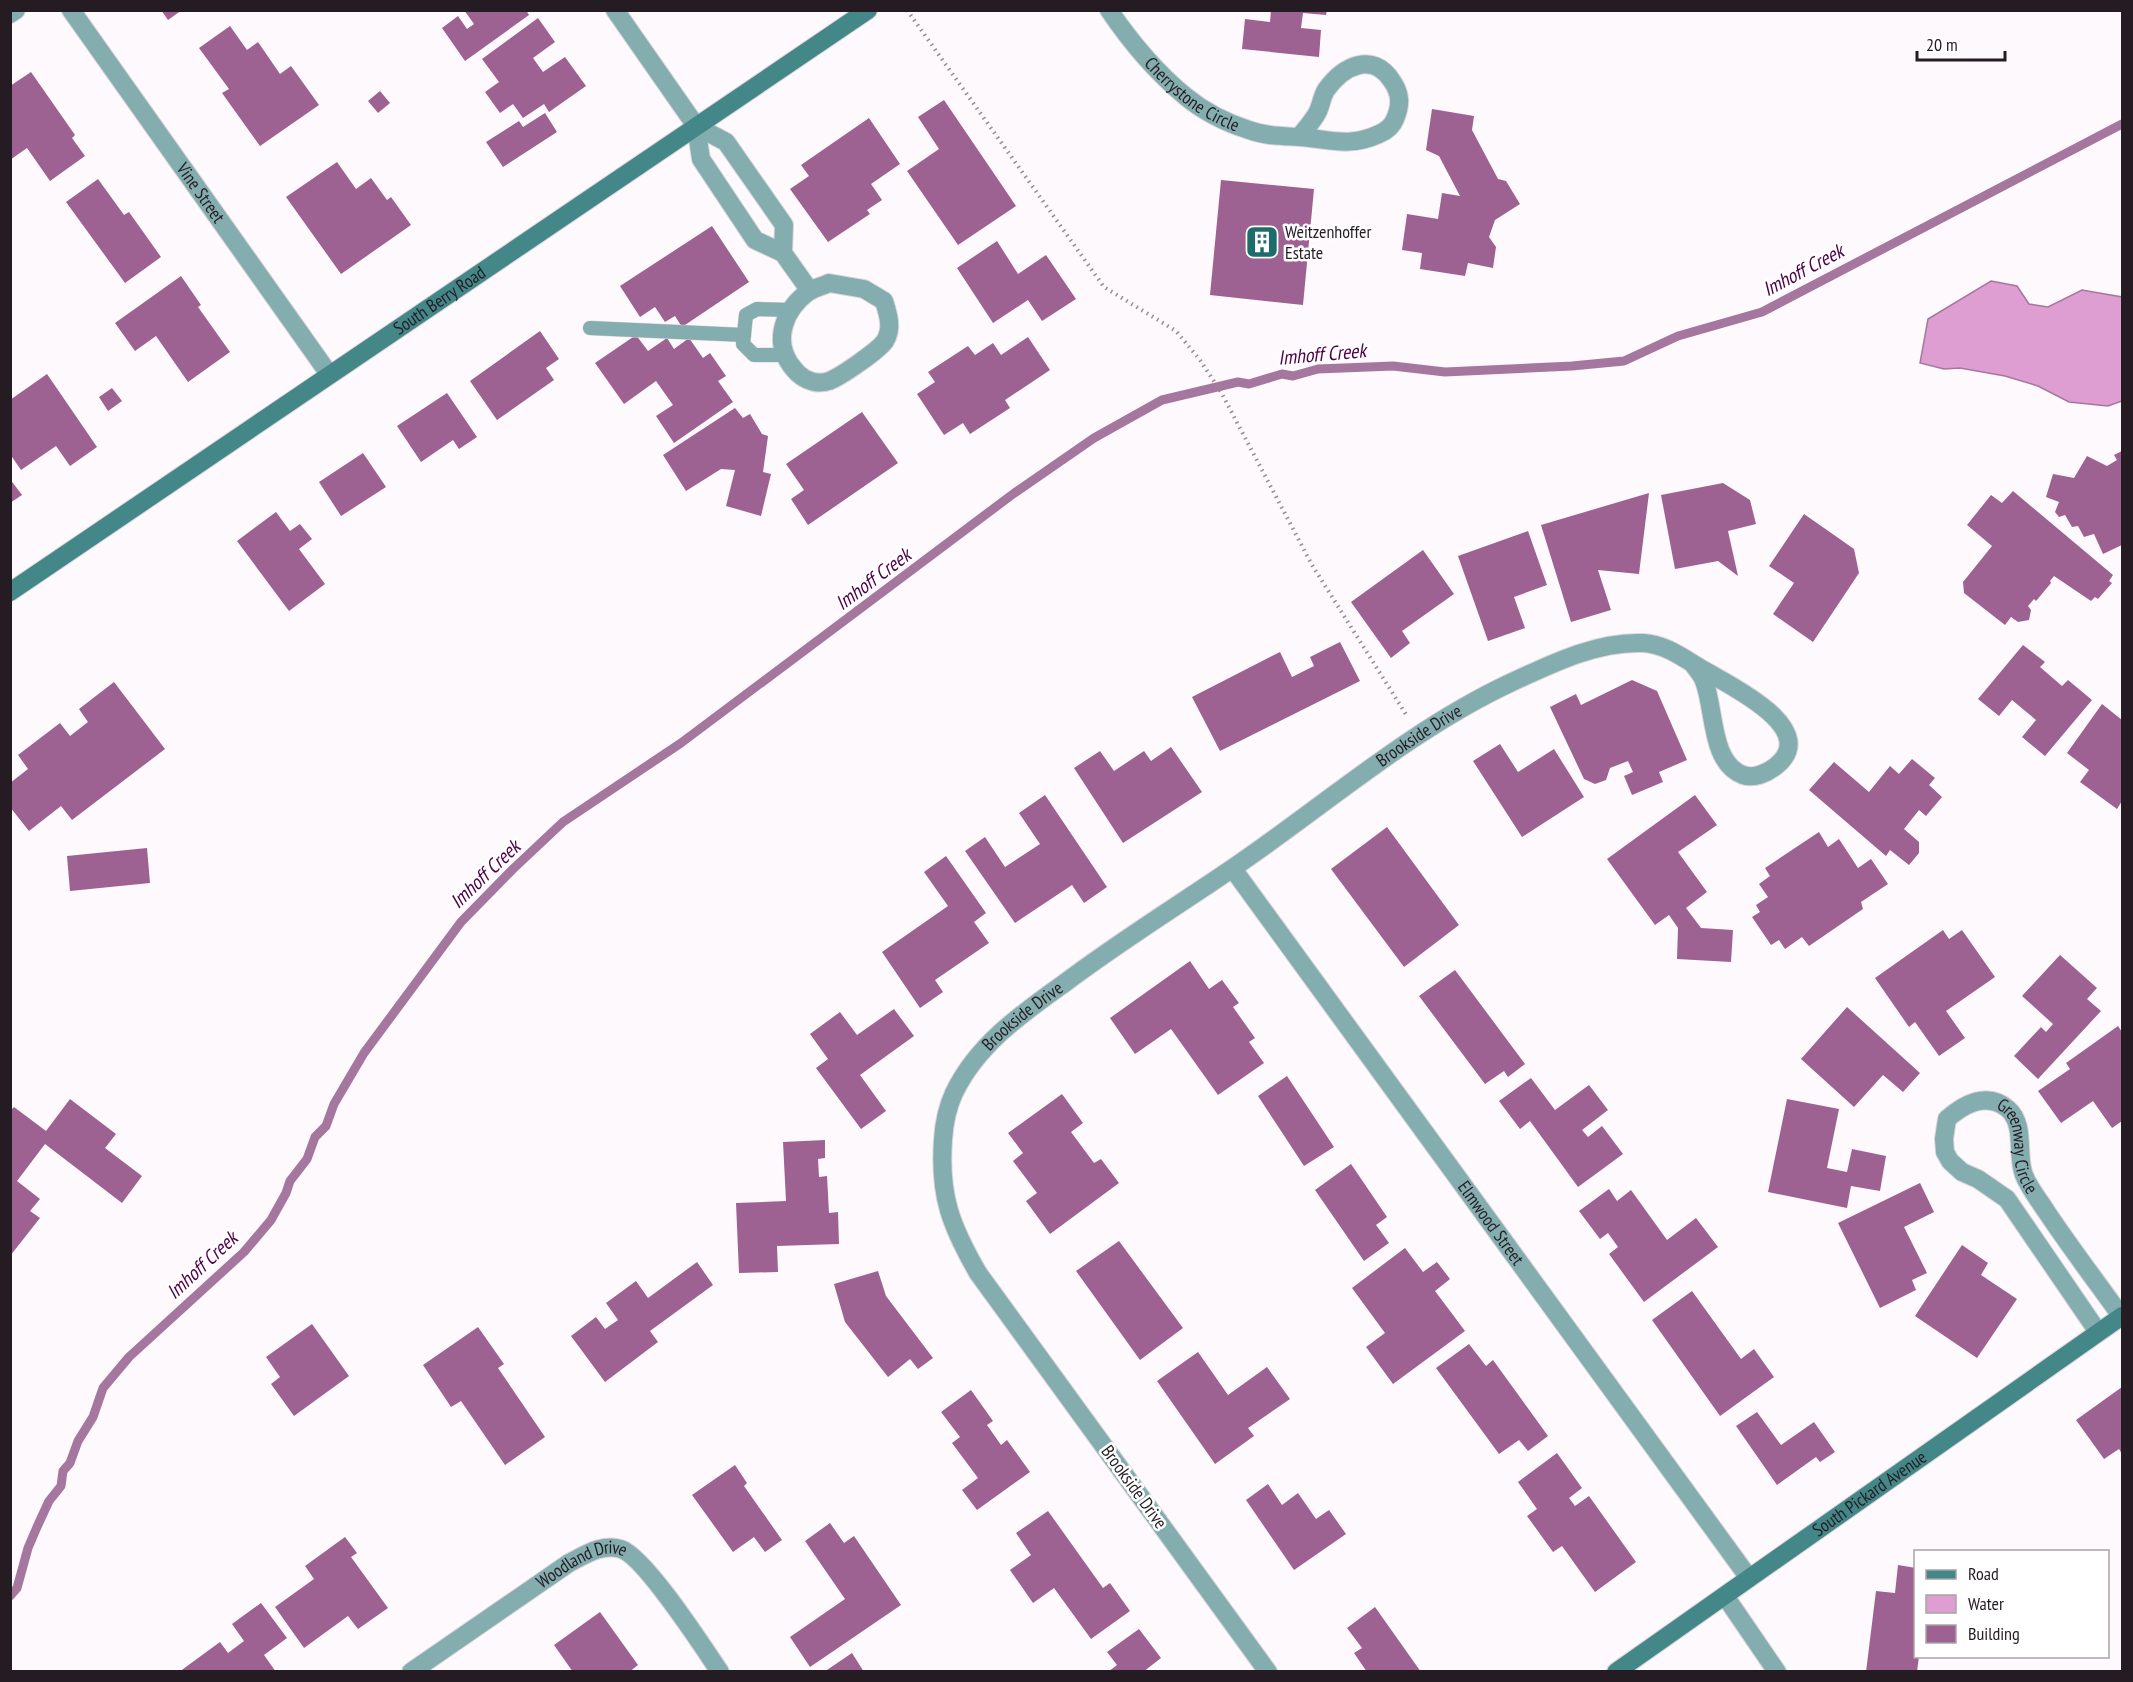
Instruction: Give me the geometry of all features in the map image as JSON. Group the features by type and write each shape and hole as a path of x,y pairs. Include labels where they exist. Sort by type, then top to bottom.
{"street":[{"path":"10,14 16,10"},
{"name":"Vine Street","path":"71,10 329,374"},
{"path":"615,10 696,126 701,159 755,240 783,253 810,291"},
{"name":"South Berry Road","path":"10,592 868,10"},
{"name":"Cherrystone Circle","path":"1109,10 1149,61 1185,96 1217,117 1250,131 1342,144 1368,140 1386,131 1394,123 1399,110 1400,98 1395,85 1388,75 1372,64 1354,65 1326,91 1317,114 1299,137"},
{"path":"696,126 726,142 784,225 783,253"},
{"path":"830,283 864,289 884,301 890,322 885,340 874,352 827,382 812,382 798,374 784,356 781,339 785,320 810,291 830,283"},
{"name":"Brookside Drive","path":"1268,1671 978,1273 959,1240 946,1205 942,1175 945,1119 953,1094 983,1048 1014,1020 1110,948 1233,869 1419,734 1509,684 1584,652 1618,644 1648,643 1672,651 1742,692 1765,708 1782,726 1789,740 1789,749 1783,760 1770,771 1752,777 1741,775 1730,766 1721,752 1715,734 1704,679 1693,664"},
{"name":"Elmwood Street","path":"1233,869 1749,1578"},
{"name":"Greenway Circle","path":"2098,1332 2007,1199 1978,1179 1962,1172 1950,1161 1944,1139 1947,1119 1965,1104 1991,1100 2011,1111 2017,1125 2020,1161 2024,1177 2122,1316"},
{"name":"South Pickard Avenue","path":"1616,1671 2122,1316"},
{"name":"Woodland Drive","path":"411,1671 569,1563 597,1549 609,1547 623,1550 636,1558 720,1671"},
{"path":"1725,1596 1778,1671"}],"lane":[{"path":"784,356 754,355 743,344 746,315 757,309 792,310"},
{"path":"590,328 744,335"}],"path":[{"path":"907,10 1104,287 1176,331 1200,360 1221,392 1312,565 1419,734"}],"water":[{"path":"1991,281 2017,286 2029,304 2048,307 2082,290 2122,297 2122,401 2108,406 2069,402 2038,386 2005,376 1960,368 1944,369 1920,363 1928,319"}],"building":[{"path":"161,10 182,10 168,20"},
{"path":"464,10 526,10 529,15 465,61 442,28 458,16 467,29 474,24"},
{"path":"1271,10 1327,10 1326,15 1303,13 1301,28 1321,30 1319,57 1242,49 1245,19 1270,22"},
{"path":"538,18 555,42 533,58 543,72 565,57 586,86 549,112 544,104 523,118 513,104 500,113 485,92 499,82 482,59"},
{"path":"230,26 247,50 258,42 280,74 291,66 319,105 260,146 222,93 229,89 199,48"},
{"path":"31,72 75,135 72,138 85,156 50,181 27,148 10,160 10,86"},
{"path":"380,91 390,103 378,113 368,101"},
{"path":"944,100 1016,206 958,245 907,171 939,149 918,117"},
{"path":"1432,109 1474,116 1472,130 1498,179 1506,181 1520,204 1495,220 1489,237 1496,247 1493,268 1468,263 1465,276 1420,269 1422,253 1402,250 1407,214 1438,219 1442,193 1460,196 1439,156 1426,150"},
{"path":"545,113 557,132 503,167 486,142 519,121 523,127"},
{"path":"869,118 900,164 871,184 882,200 867,210 870,214 828,242 790,189 809,176 801,165"},
{"path":"337,162 356,189 371,178 387,200 391,197 411,225 341,274 286,197"},
{"path":"98,179 124,215 129,212 161,257 125,283 66,202"},
{"name":"Weitzenhoffer Estate","path":"1221,180 1314,189 1303,305 1210,295"},
{"path":"712,226 749,282 682,327 675,316 665,322 655,307 640,317 620,286"},
{"path":"997,241 1018,274 1046,255 1076,299 1042,321 1028,300 993,323 957,268"},
{"path":"181,276 201,305 198,307 230,352 188,382 156,336 135,351 115,323"},
{"path":"540,331 559,359 546,368 554,380 497,420 470,381"},
{"path":"636,335 648,351 667,338 674,349 689,338 703,358 710,353 726,376 718,381 733,402 674,443 656,416 673,405 656,381 624,404 595,363"},
{"path":"1028,337 1050,370 1005,400 1010,408 970,434 963,423 944,435 917,394 935,382 928,372 968,346 975,355 993,343 1001,355"},
{"path":"47,374 97,447 70,466 56,446 21,470 10,454 10,400"},
{"path":"112,388 122,401 108,411 99,397"},
{"path":"447,393 477,437 459,449 453,440 421,462 397,426"},
{"path":"735,408 743,418 750,414 762,434 768,436 763,472 771,474 761,516 726,506 735,470 721,469 686,491 663,455"},
{"path":"862,412 898,463 808,525 791,499 804,490 786,464"},
{"path":"2122,451 2122,545 2103,554 2094,534 2084,537 2078,526 2072,527 2065,515 2059,517 2055,512 2059,502 2046,497 2053,474 2074,478 2087,456 2107,466 2117,460 2114,455"},
{"path":"363,453 386,487 341,516 319,482"},
{"path":"10,479 22,495 10,503"},
{"path":"1723,483 1750,500 1756,524 1728,531 1738,576 1718,561 1675,569 1661,495"},
{"path":"2013,491 2113,575 2109,581 2112,583 2098,599 2095,597 2091,601 2054,576 2036,601 2034,599 2028,606 2031,610 2029,620 2018,622 2011,617 2005,625 1964,593 1963,582 1992,546 1967,525 1991,495 2002,503"},
{"path":"1649,493 1639,574 1598,570 1611,610 1571,622 1541,525"},
{"path":"276,512 290,531 300,524 312,539 299,549 325,584 289,611 237,541"},
{"path":"1804,514 1854,549 1859,573 1813,642 1773,614 1794,583 1769,566"},
{"path":"1528,531 1547,585 1514,597 1525,628 1488,641 1458,556"},
{"path":"1423,550 1454,594 1402,631 1410,643 1391,658 1351,602"},
{"path":"1340,642 1360,681 1220,751 1192,697 1280,652 1292,677 1314,666 1310,657"},
{"path":"2023,645 2045,662 2040,667 2062,686 2068,680 2092,700 2045,756 2022,737 2036,720 2012,700 1999,716 1978,699"},
{"path":"1632,680 1657,691 1687,760 1659,772 1663,782 1632,795 1624,776 1633,772 1628,761 1610,768 1606,780 1595,784 1584,779 1550,707 1576,694 1581,705"},
{"path":"114,682 165,749 72,820 61,806 29,831 10,807 10,783 28,769 18,755 60,723 70,736 88,722 79,709"},
{"path":"2102,704 2122,720 2122,801 2117,809 2080,782 2089,770 2067,753"},
{"path":"1500,744 1518,772 1554,749 1584,797 1522,837 1473,761"},
{"path":"1171,747 1202,792 1123,843 1074,768 1100,751 1114,771 1144,751 1151,761"},
{"path":"1912,759 1935,778 1929,785 1942,797 1926,816 1919,810 1904,829 1919,842 1919,853 1909,865 1890,850 1886,856 1809,790 1834,762 1869,792 1890,766 1899,774"},
{"path":"1045,795 1107,887 1084,903 1072,885 1015,923 965,851 985,837 1005,867 1040,844 1019,813"},
{"path":"1695,795 1717,825 1678,852 1707,892 1686,908 1701,928 1733,930 1731,962 1677,959 1678,928 1669,915 1655,925 1607,859"},
{"path":"1387,827 1459,925 1404,967 1331,869"},
{"path":"1819,832 1828,847 1839,839 1858,868 1871,859 1888,884 1861,902 1863,909 1809,946 1802,937 1785,949 1779,940 1771,945 1752,917 1760,912 1756,905 1768,897 1759,884 1770,876 1765,868"},
{"path":"147,848 150,883 70,891 67,856"},
{"path":"946,856 986,913 974,922 989,943 935,980 943,992 920,1008 882,952 948,906 924,872"},
{"path":"1943,930 1949,939 1962,930 1995,977 1946,1011 1965,1038 1939,1056 1915,1022 1909,1027 1875,978"},
{"path":"2060,955 2097,988 2087,999 2101,1011 2038,1079 2014,1056 2041,1027 2046,1032 2053,1024 2022,996"},
{"path":"1190,961 1209,989 1222,980 1239,1003 1233,1007 1255,1038 1249,1042 1264,1063 1218,1095 1171,1029 1135,1054 1110,1018"},
{"path":"1455,970 1525,1064 1508,1077 1504,1071 1485,1084 1419,996"},
{"path":"1847,1007 1920,1073 1903,1092 1883,1075 1854,1107 1801,1059"},
{"path":"894,1009 914,1036 860,1075 886,1111 861,1129 816,1068 828,1059 810,1034 840,1012 857,1035"},
{"path":"2118,1026 2122,1032 2122,1121 2112,1128 2093,1101 2061,1123 2038,1091 2070,1069 2066,1063"},
{"path":"1287,1076 1334,1147 1304,1166 1258,1096"},
{"path":"1531,1078 1555,1110 1589,1085 1608,1110 1582,1130 1588,1137 1602,1126 1623,1154 1578,1187 1530,1121 1520,1129 1499,1101"},
{"path":"1062,1094 1083,1123 1071,1132 1094,1163 1101,1159 1119,1183 1050,1234 1026,1201 1037,1193 1013,1161 1023,1153 1008,1133"},
{"path":"70,1099 116,1134 105,1148 142,1176 122,1203 45,1144 17,1181 40,1199 30,1211 40,1218 10,1256 10,1111 14,1107 46,1131"},
{"path":"1787,1099 1839,1109 1827,1168 1847,1172 1852,1149 1886,1156 1880,1191 1851,1186 1847,1208 1768,1192"},
{"path":"825,1140 825,1158 818,1159 819,1177 827,1176 829,1213 838,1212 839,1244 777,1246 778,1272 739,1273 736,1203 786,1201 783,1142"},
{"path":"1351,1164 1387,1217 1376,1225 1389,1243 1364,1261 1315,1190"},
{"path":"1920,1183 1934,1212 1904,1227 1927,1273 1912,1280 1916,1290 1880,1308 1838,1223"},
{"path":"1609,1189 1617,1201 1631,1190 1667,1240 1696,1218 1718,1247 1644,1302 1609,1254 1618,1247 1608,1233 1600,1239 1579,1211"},
{"path":"1119,1241 1183,1328 1140,1360 1076,1271"},
{"path":"1962,1245 1988,1263 1981,1275 2017,1299 1977,1358 1915,1316"},
{"path":"1405,1248 1423,1272 1437,1262 1450,1279 1435,1291 1465,1331 1393,1384 1366,1347 1385,1333 1352,1288"},
{"path":"697,1262 713,1285 650,1331 658,1342 605,1382 571,1336 596,1317 605,1329 618,1320 606,1303 636,1281 648,1298"},
{"path":"878,1271 886,1296 933,1358 918,1369 910,1359 888,1377 845,1322 834,1284"},
{"path":"1692,1291 1741,1359 1754,1349 1774,1377 1720,1416 1652,1320"},
{"path":"312,1324 349,1376 294,1416 271,1384 280,1377 266,1357"},
{"path":"478,1327 504,1364 498,1368 545,1437 505,1465 461,1401 451,1407 423,1365"},
{"path":"1469,1344 1486,1366 1493,1360 1548,1436 1528,1451 1519,1440 1499,1454 1436,1368"},
{"path":"1198,1352 1228,1395 1267,1367 1290,1399 1248,1428 1254,1436 1215,1464 1157,1381"},
{"path":"2122,1387 2122,1454 2119,1449 2104,1459 2076,1420"},
{"path":"971,1390 993,1421 987,1425 1001,1445 1007,1440 1030,1472 977,1510 962,1490 978,1478 952,1443 960,1437 941,1412"},
{"path":"1757,1412 1781,1445 1814,1422 1835,1452 1820,1462 1816,1457 1777,1485 1736,1426"},
{"path":"1557,1453 1582,1488 1569,1498 1575,1506 1589,1496 1636,1562 1595,1592 1562,1546 1553,1552 1527,1516 1537,1509 1518,1482"},
{"path":"735,1465 747,1483 744,1486 782,1540 765,1552 754,1537 733,1552 692,1495"},
{"path":"1268,1484 1282,1505 1298,1493 1316,1519 1329,1510 1346,1534 1294,1570 1246,1500"},
{"path":"1048,1511 1103,1588 1110,1583 1130,1611 1091,1639 1054,1588 1033,1603 1010,1570 1031,1555 1016,1533"},
{"path":"830,1523 844,1543 854,1536 901,1605 810,1667 790,1637 845,1599 805,1541"},
{"path":"345,1537 357,1553 351,1557 388,1608 358,1629 348,1616 304,1648 275,1607 314,1579 305,1566"},
{"path":"1898,1565 1914,1568 1914,1658 1919,1658 1917,1672 1866,1672 1876,1591 1895,1593"},
{"path":"261,1603 287,1638 264,1655 276,1672 179,1672 220,1642 228,1653 244,1641 232,1624"},
{"path":"1375,1607 1421,1672 1367,1672 1354,1653 1362,1648 1347,1628"},
{"path":"600,1612 638,1665 629,1672 573,1672 554,1645"},
{"path":"1139,1629 1161,1658 1143,1672 1108,1672 1117,1665 1107,1652"},
{"path":"852,1653 864,1672 824,1672"}],"waterway":[{"name":"Imhoff Creek","path":"10,1596 17,1588 28,1548 37,1527 49,1501 61,1486 63,1471 70,1463 78,1441 93,1417 103,1388 129,1357 244,1252 271,1220 290,1181 307,1159 315,1137 326,1126 334,1104 364,1053 461,922 563,822 681,743 1013,494 1094,438 1162,400 1238,382 1249,384 1282,374 1293,376 1318,369 1393,366 1445,372 1572,366 1624,361 1678,336 1762,312 2122,124"}],"place":[{"name":"Weitzenhoffer Estate","path":"1262,242"}]}
